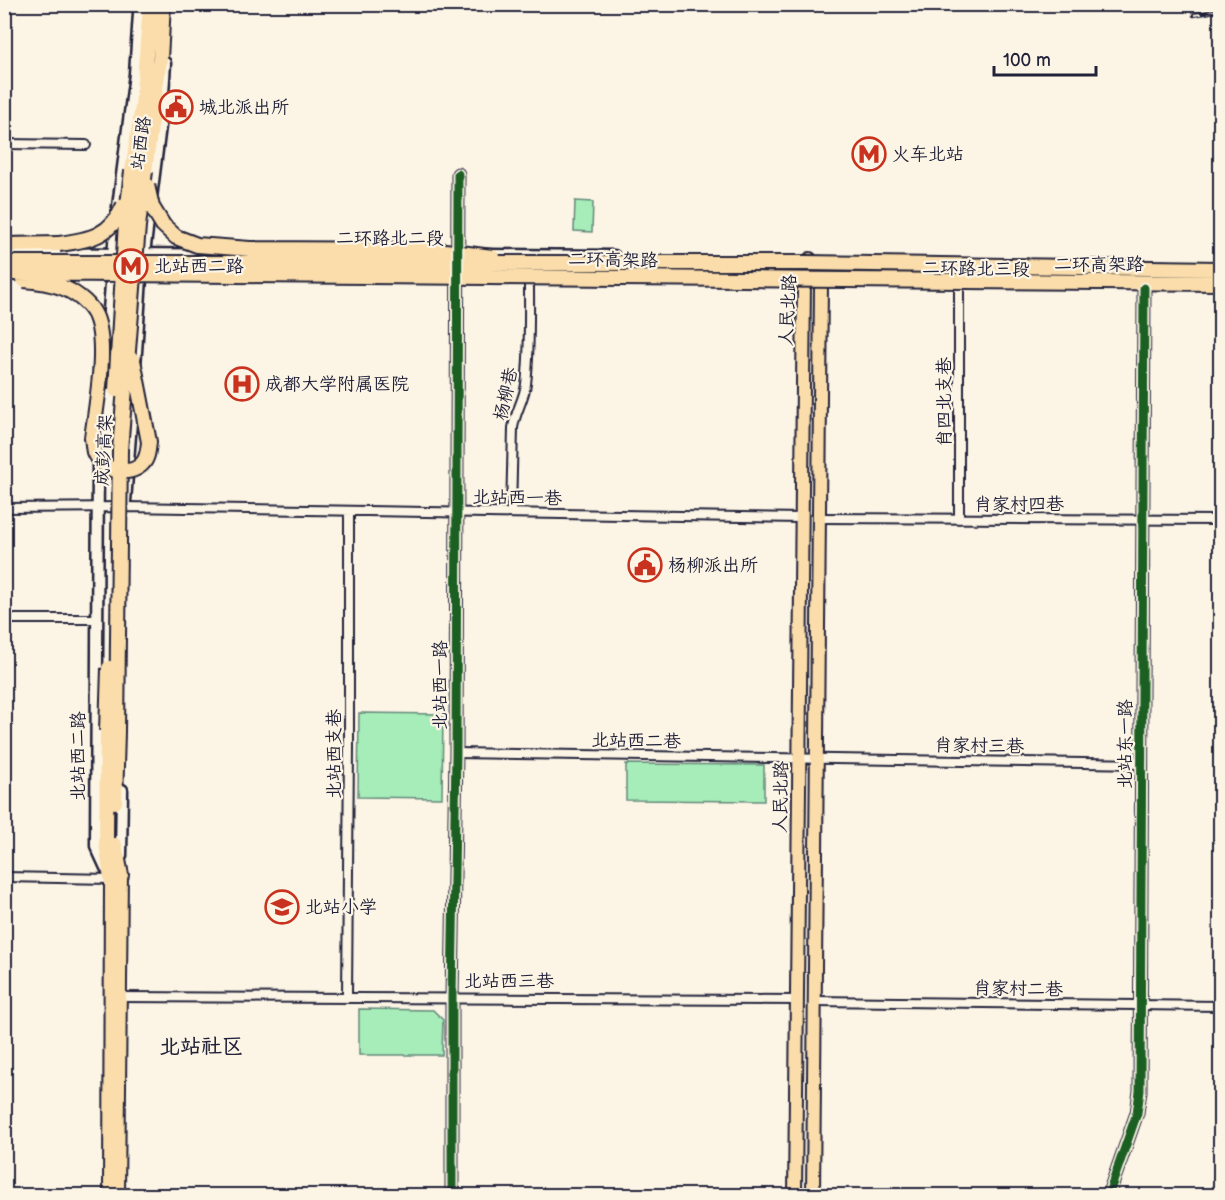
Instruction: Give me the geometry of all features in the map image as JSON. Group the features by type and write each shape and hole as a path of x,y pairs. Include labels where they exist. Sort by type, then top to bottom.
{"highway":[{"path":"4,245 85,241 103,232 117,221 138,171 160,59 166,8"},
{"path":"145,9 138,171 152,207 163,225 176,237 197,245 250,249 437,250 548,264"},
{"name":"成彭高架","path":"112,732 120,450 130,333 138,171"},
{"name":"成彭高架","path":"112,732 113,448 126,222 138,171"},
{"name":"二环高架路","path":"4,263 806,264 1221,269"},
{"path":"4,276 62,287 80,297 94,312 100,329 101,348 92,438 94,452 100,463 111,469 126,471 141,465 147,455 148,442 138,394 130,333"},
{"name":"二环高架路","path":"4,276 1221,283"},
{"path":"112,732 116,877"}],"main road":[{"name":"站西路","path":"141,278 162,110 166,8"},
{"name":"站西路","path":"112,279 135,74 145,9"},
{"name":"北站西一路","path":"452,1196 458,174"},
{"name":"二环路北二段","path":"4,253 810,259"},
{"name":"二环路北三段","path":"810,259 1221,263"},
{"name":"人民北路","path":"810,259 820,284 813,1196"},
{"name":"人民北路","path":"795,1196 804,284 810,259"},
{"path":"4,276 112,279 804,284"},
{"name":"北站西二路","path":"118,1196 116,877 125,507 141,278"},
{"name":"北站西二路","path":"112,279 99,438 97,507 96,846 116,877"},
{"name":"二环路北三段","path":"804,284 1221,290"},
{"name":"北站东一路","path":"1108,1196 1139,1104 1144,288"},
{"name":"北站西二路","path":"110,1196 116,997"}],"street":[{"path":"4,144 86,145"},
{"name":"杨柳巷","path":"511,513 513,428 515,417 522,405 529,351 529,281"},
{"name":"肖四北支巷","path":"959,286 959,519"},
{"name":"北站西一巷","path":"4,508 125,507 801,518"},
{"name":"北站西支巷","path":"347,997 350,746 349,511"},
{"name":"肖家村四巷","path":"818,518 1221,520"},
{"path":"4,619 97,619"},
{"name":"北站西二巷","path":"456,753 816,759"},
{"name":"肖家村三巷","path":"816,759 1142,764"},
{"path":"4,878 116,877"},
{"name":"北站西三巷","path":"116,997 797,1000"},
{"name":"肖家村二巷","path":"814,1001 1221,1006"}],"green space":[{"path":"575,201 593,202 592,232 574,231"},
{"path":"359,713 443,714 442,798 358,797"},
{"path":"626,764 764,765 764,801 626,800"},
{"path":"359,1009 433,1010 443,1020 442,1055 359,1055"}],"railway":[{"path":"1194,15 1220,10"}],"cycle path":[{"path":"452,1196 458,174"},
{"path":"1108,1196 1137,1113 1140,1091 1144,288"}],"place":[{"name":"城北派出所","path":"176,107"},
{"name":"火车北站","path":"869,154"},
{"name":"北站西二路","path":"131,266"},
{"name":"成都大学附属医院","path":"242,384"},
{"name":"杨柳派出所","path":"645,565"},
{"name":"北站小学","path":"282,907"}],"district":[{"name":"北站社区","path":"201,1046"}]}
